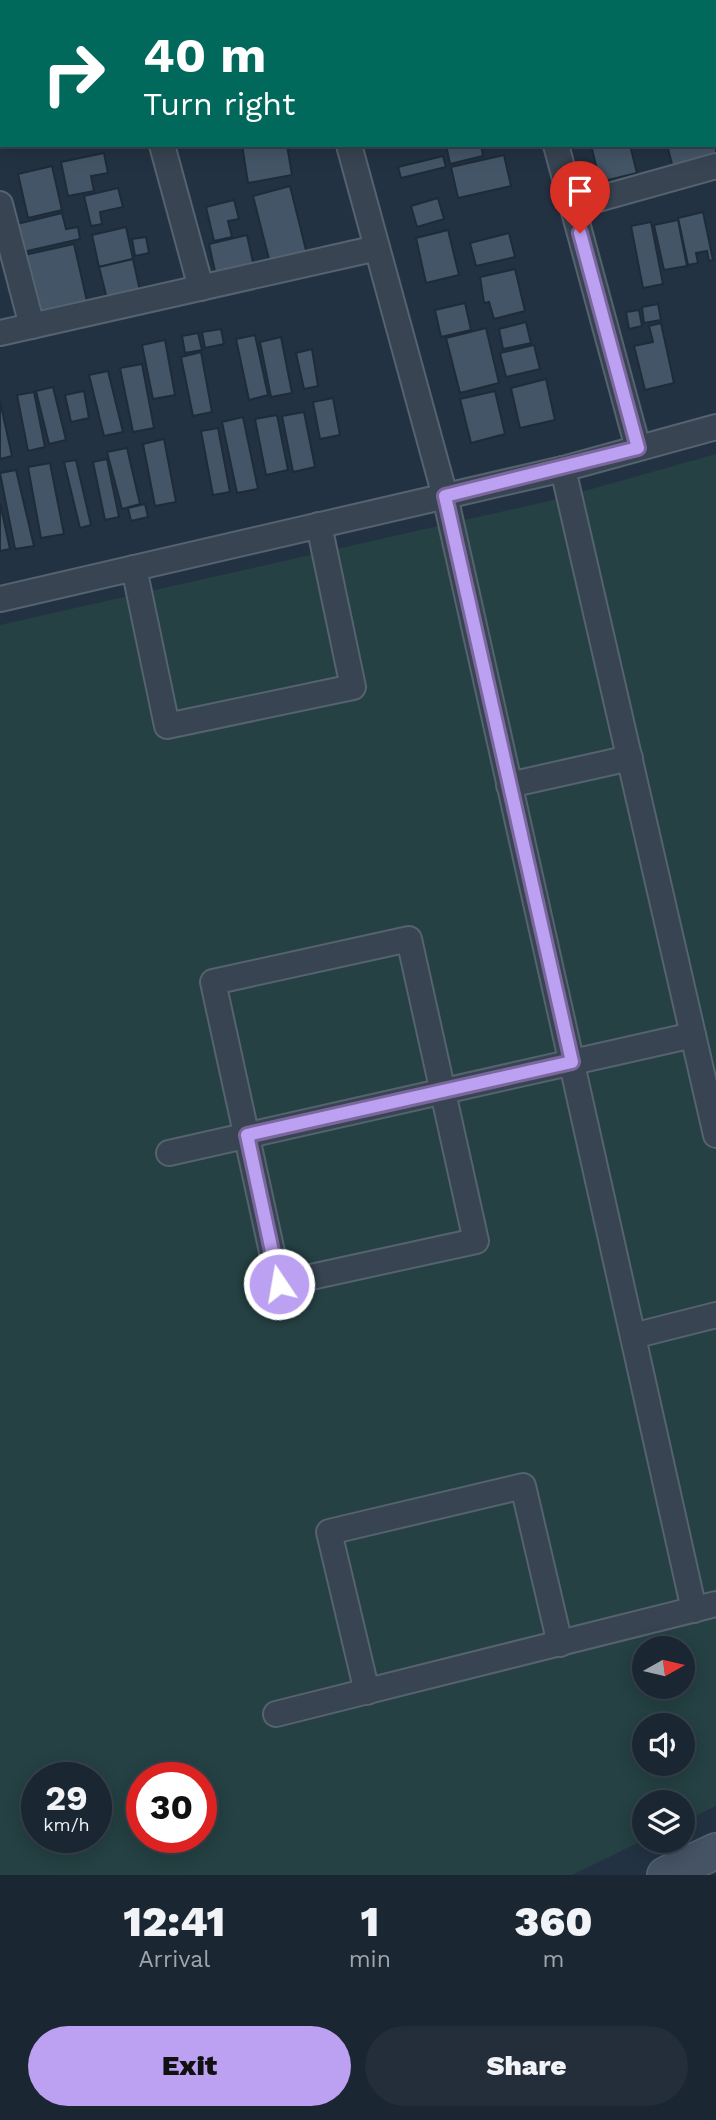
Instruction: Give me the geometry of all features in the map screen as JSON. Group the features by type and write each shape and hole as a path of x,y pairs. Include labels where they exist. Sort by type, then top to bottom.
{"street":[{"path":"163,147 201,288"},
{"path":"276,1714 705,1607 633,1336 445,496 350,147"},
{"path":"557,147 638,448"},
{"path":"573,206 716,166"},
{"path":"0,204 33,326"},
{"path":"0,333 377,248"},
{"path":"0,599 563,469 716,427"},
{"path":"563,469 716,1135"},
{"path":"134,568 167,726 353,687 319,525"},
{"path":"509,785 630,758"},
{"path":"409,939 443,1091 476,1241 279,1284 213,982 409,939"},
{"path":"169,1153 693,1035"},
{"path":"633,1336 716,1315"},
{"path":"367,1692 329,1532 523,1486 560,1644"},
{"path":"666,1875 716,1851"}],"green space":[{"path":"716,454 716,1806 695,1816 695,1790 632,1790 632,1846 572,1875 0,1875 0,625 549,501"}],"building":[{"path":"242,147 287,147 292,175 248,183"},
{"path":"446,147 481,147 483,156 450,164"},
{"path":"591,147 630,147 637,173 600,182"},
{"path":"668,147 716,147 716,157 673,168"},
{"path":"104,153 108,173 91,176 94,191 68,196 61,162"},
{"path":"504,155 511,186 458,198 451,167"},
{"path":"443,156 446,167 401,178 398,167"},
{"path":"52,166 62,210 28,218 18,174"},
{"path":"290,186 307,254 270,263 253,196"},
{"path":"118,188 123,207 100,212 102,224 91,226 84,196"},
{"path":"438,198 444,219 417,227 411,206"},
{"path":"234,200 239,219 228,221 232,237 214,241 206,207"},
{"path":"703,212 713,260 709,261 707,251 696,253 698,263 688,265 678,218"},
{"path":"62,213 66,229 78,227 80,239 23,252 17,224"},
{"path":"678,220 687,266 664,270 654,225"},
{"path":"651,222 663,284 643,288 631,226"},
{"path":"126,227 133,259 99,267 92,235"},
{"path":"448,230 459,275 426,283 416,238"},
{"path":"509,233 515,257 476,266 470,243"},
{"path":"247,235 254,267 216,276 209,244"},
{"path":"146,237 149,253 135,256 132,239"},
{"path":"74,244 89,310 35,322 20,256"},
{"path":"133,259 140,291 107,299 99,267"},
{"path":"515,269 525,311 494,319 489,302 484,303 480,277"},
{"path":"465,303 471,330 441,337 435,310"},
{"path":"658,304 661,320 644,323 642,307"},
{"path":"639,310 642,326 629,329 626,312"},
{"path":"526,322 531,343 503,349 499,329"},
{"path":"661,323 674,383 645,390 634,346 653,342 649,326"},
{"path":"486,328 499,383 460,393 446,338"},
{"path":"221,329 224,344 205,348 202,332"},
{"path":"198,333 202,350 185,353 182,336"},
{"path":"255,335 268,395 249,400 236,339"},
{"path":"281,337 292,393 271,397 260,342"},
{"path":"165,340 175,395 153,399 142,345"},
{"path":"534,345 540,369 506,377 500,353"},
{"path":"312,349 318,386 304,389 296,353"},
{"path":"201,352 212,412 193,416 181,357"},
{"path":"142,364 154,428 133,432 120,368"},
{"path":"108,371 123,432 104,436 89,375"},
{"path":"546,379 555,420 520,428 511,388"},
{"path":"53,387 66,440 49,444 36,391"},
{"path":"84,391 89,418 71,422 65,395"},
{"path":"495,391 505,434 471,443 460,399"},
{"path":"34,392 45,447 28,451 17,395"},
{"path":"333,398 340,435 320,439 313,402"},
{"path":"0,401 12,456 0,459"},
{"path":"304,412 315,467 293,472 282,416"},
{"path":"277,415 288,470 266,475 255,419"},
{"path":"243,417 258,489 237,493 222,422"},
{"path":"218,428 230,492 213,495 201,431"},
{"path":"164,439 176,502 155,506 143,444"},
{"path":"127,448 140,504 122,509 107,452"},
{"path":"107,459 119,517 105,520 93,462"},
{"path":"76,460 91,525 80,528 64,462"},
{"path":"50,463 64,534 41,538 28,467"},
{"path":"16,470 34,546 15,549 0,473"},
{"path":"0,503 10,549 0,551"},
{"path":"145,504 148,517 131,521 128,508"}],"route":[{"path":"279,1284 247,1135 572,1062 445,496 563,469 638,448 580,233"}]}
